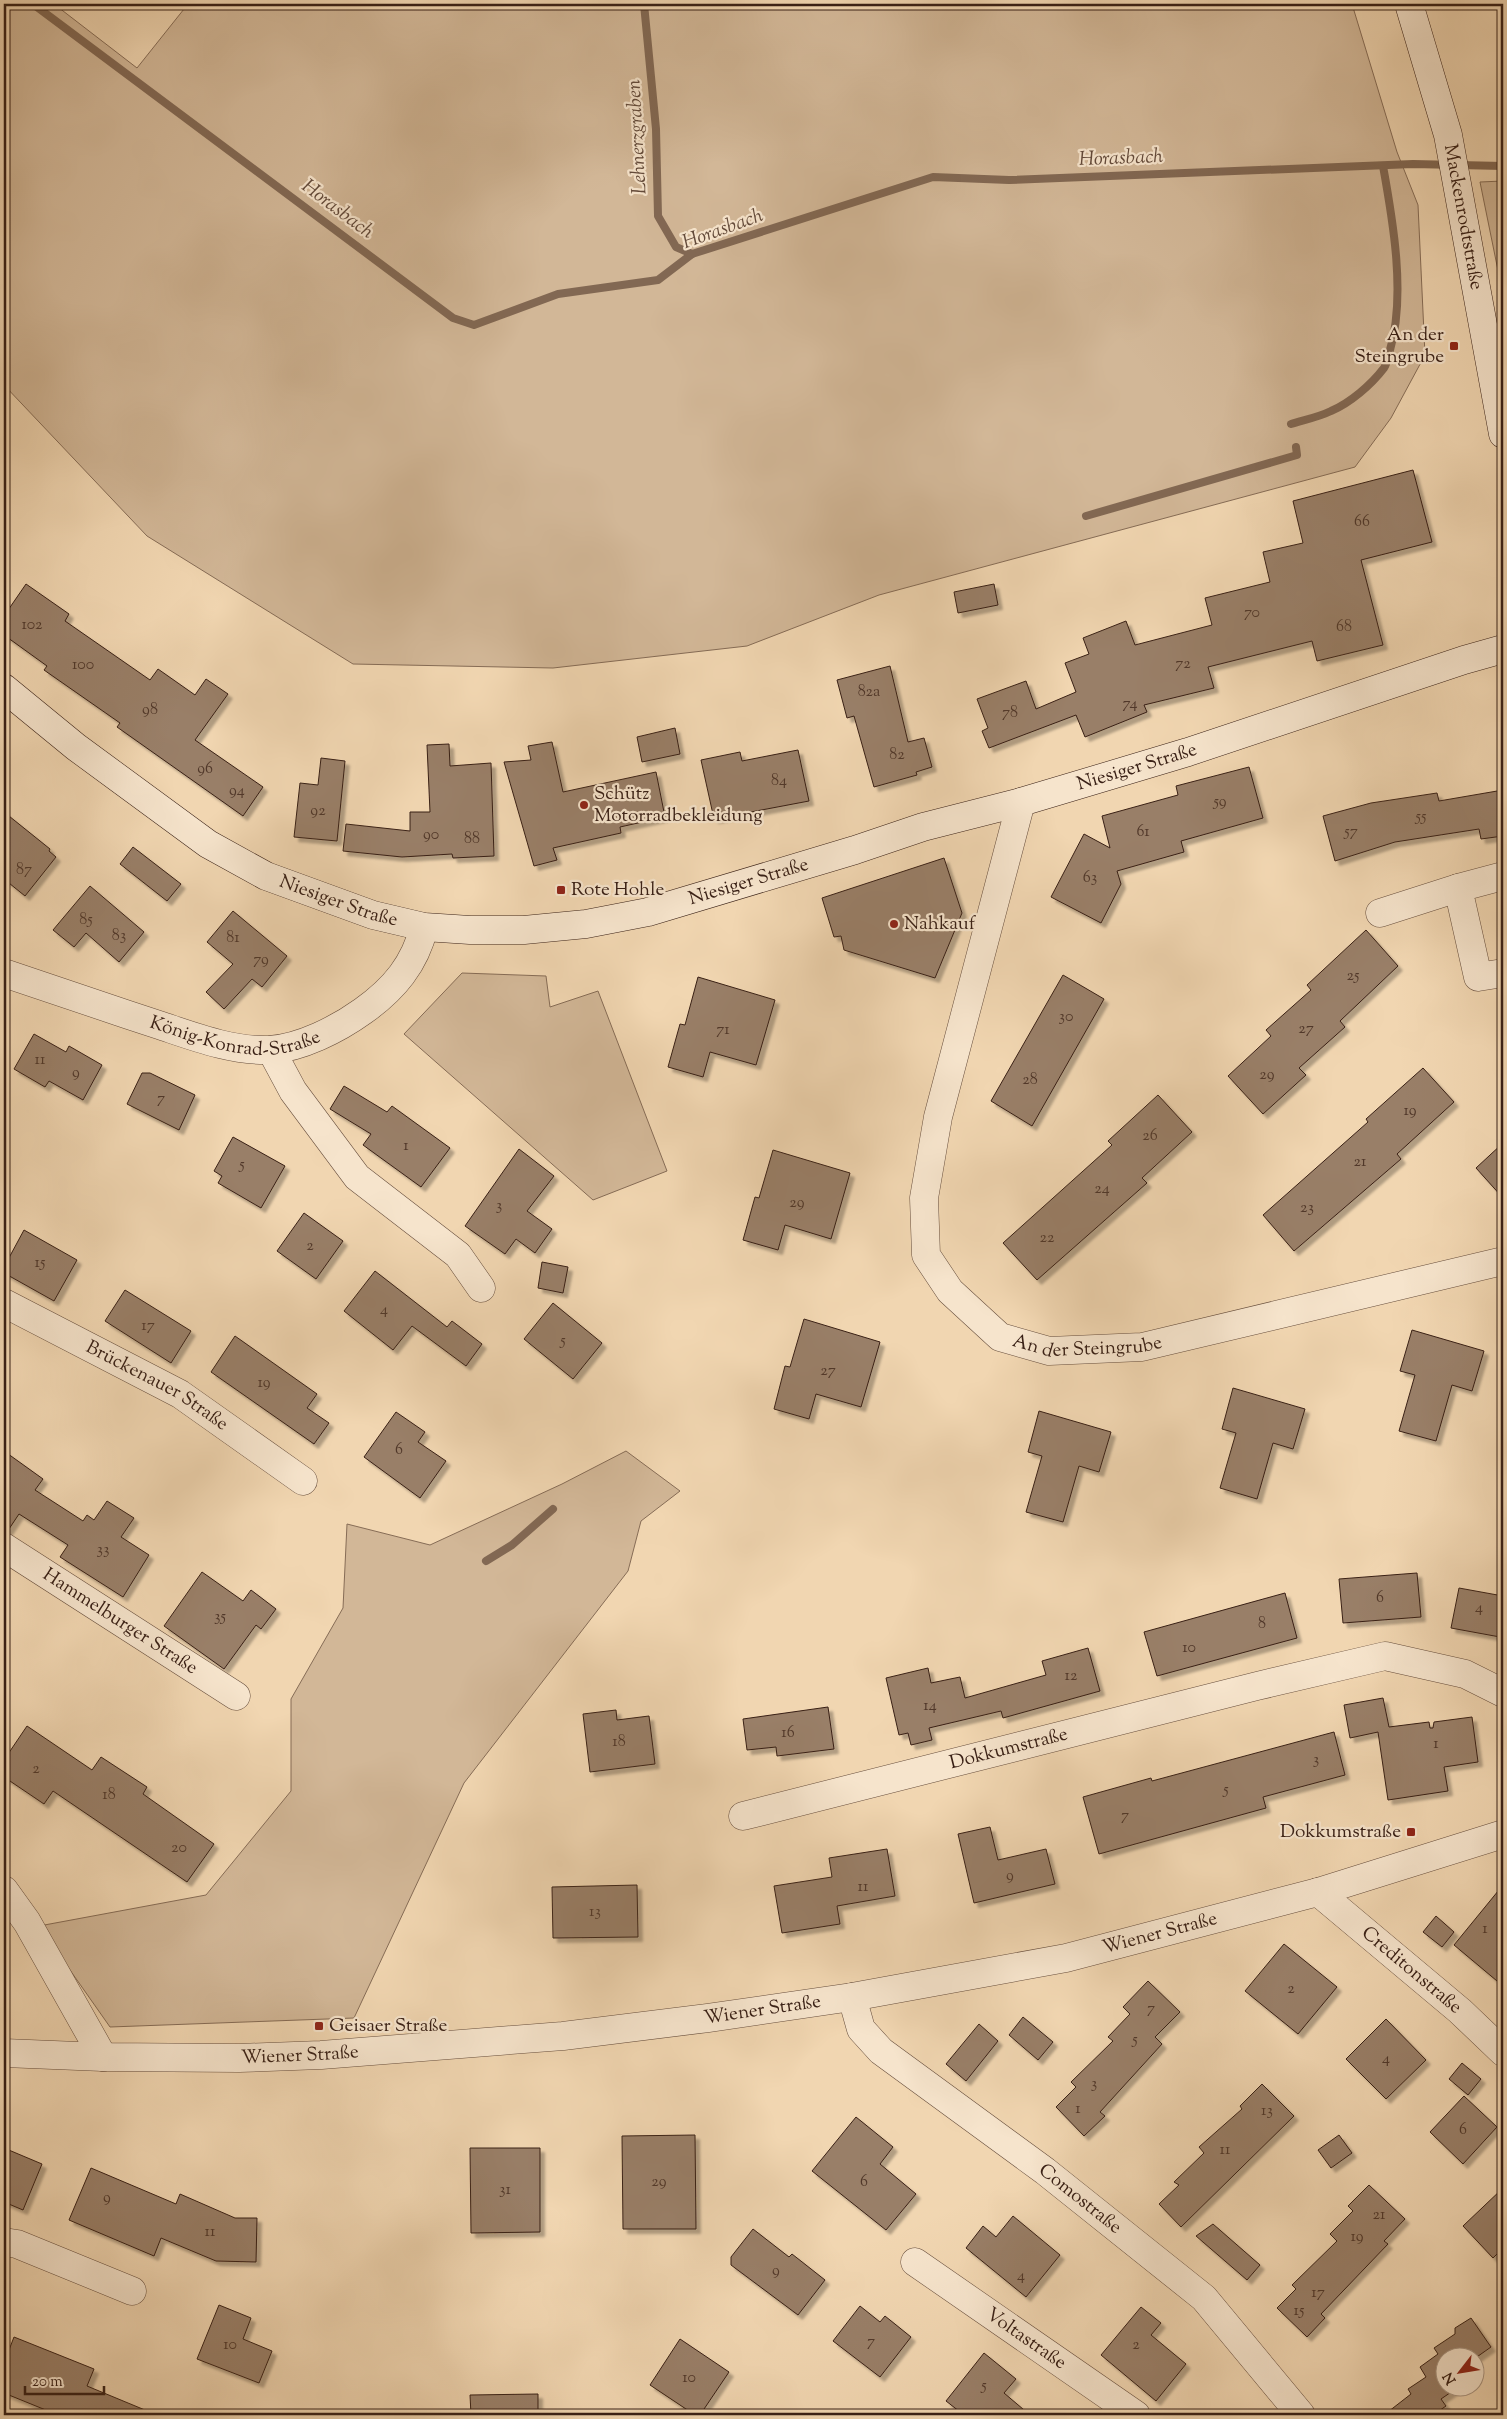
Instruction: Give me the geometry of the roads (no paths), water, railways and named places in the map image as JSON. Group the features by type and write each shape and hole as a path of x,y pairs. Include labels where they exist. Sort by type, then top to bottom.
{"street":[{"name":"Mackenrodtstraße","path":"1409,4 1448,135 1503,434"},
{"name":"Niesiger Straße","path":"4,688 107,770 208,844 266,876 326,900 373,915 424,927 470,930 548,929 648,912 855,850 923,827 1021,802 1188,752 1464,660 1503,649"},
{"name":"An der Steingrube","path":"1021,802 940,1111 924,1198 926,1255 950,1292 1000,1337 1049,1351 1142,1347 1503,1261"},
{"path":"1380,913 1503,876"},
{"path":"1458,888 1478,977 1503,973"},
{"name":"König-Konrad-Straße","path":"4,973 206,1040 247,1050 272,1050 299,1043 331,1030 373,1004 404,973 419,948 424,927"},
{"path":"272,1050 293,1091 357,1177 458,1255 481,1288"},
{"name":"Brückenauer Straße","path":"4,1303 180,1394 303,1481"},
{"name":"Hammelburger Straße","path":"4,1547 236,1696"},
{"name":"Dokkumstraße","path":"743,1816 1256,1686 1385,1656 1465,1674 1503,1693"},
{"name":"Wiener Straße","path":"4,2053 103,2057 239,2058 321,2055 562,2036 708,2018 852,1997 1066,1958 1318,1892 1503,1834"},
{"path":"4,1890 26,1922 103,2057"},
{"name":"Creditonstraße","path":"1318,1892 1460,2010 1503,2052"},
{"name":"Comostraße","path":"852,1997 861,2029 881,2051 1046,2171 1204,2298 1301,2415"},
{"path":"4,2242 17,2244 132,2291"},
{"name":"Voltastraße","path":"915,2262 1136,2415"}],"waterway":[{"name":"Horasbach","path":"33,4 453,318 474,325 558,294 658,280 692,254 933,177 1009,180 1413,164 1503,166"},
{"name":"Lehnerzgraben","path":"644,4 656,129 658,216 676,247 692,254"},
{"path":"1291,424 1338,408 1367,387 1386,364 1395,329 1397,283 1394,234 1383,166"},
{"path":"1086,516 1297,455 1296,447"},
{"path":"486,1561 512,1545 553,1509"}],"place":[{"name":"An der Steingrube","path":"1454,346"},
{"name":"Schütz Motorradbekleidung","path":"584,805"},
{"name":"Rote Hohle","path":"561,890"},
{"name":"Nahkauf","path":"894,924"},
{"name":"Dokkumstraße","path":"1411,1832"},
{"name":"Geisaer Straße","path":"319,2026"}]}
